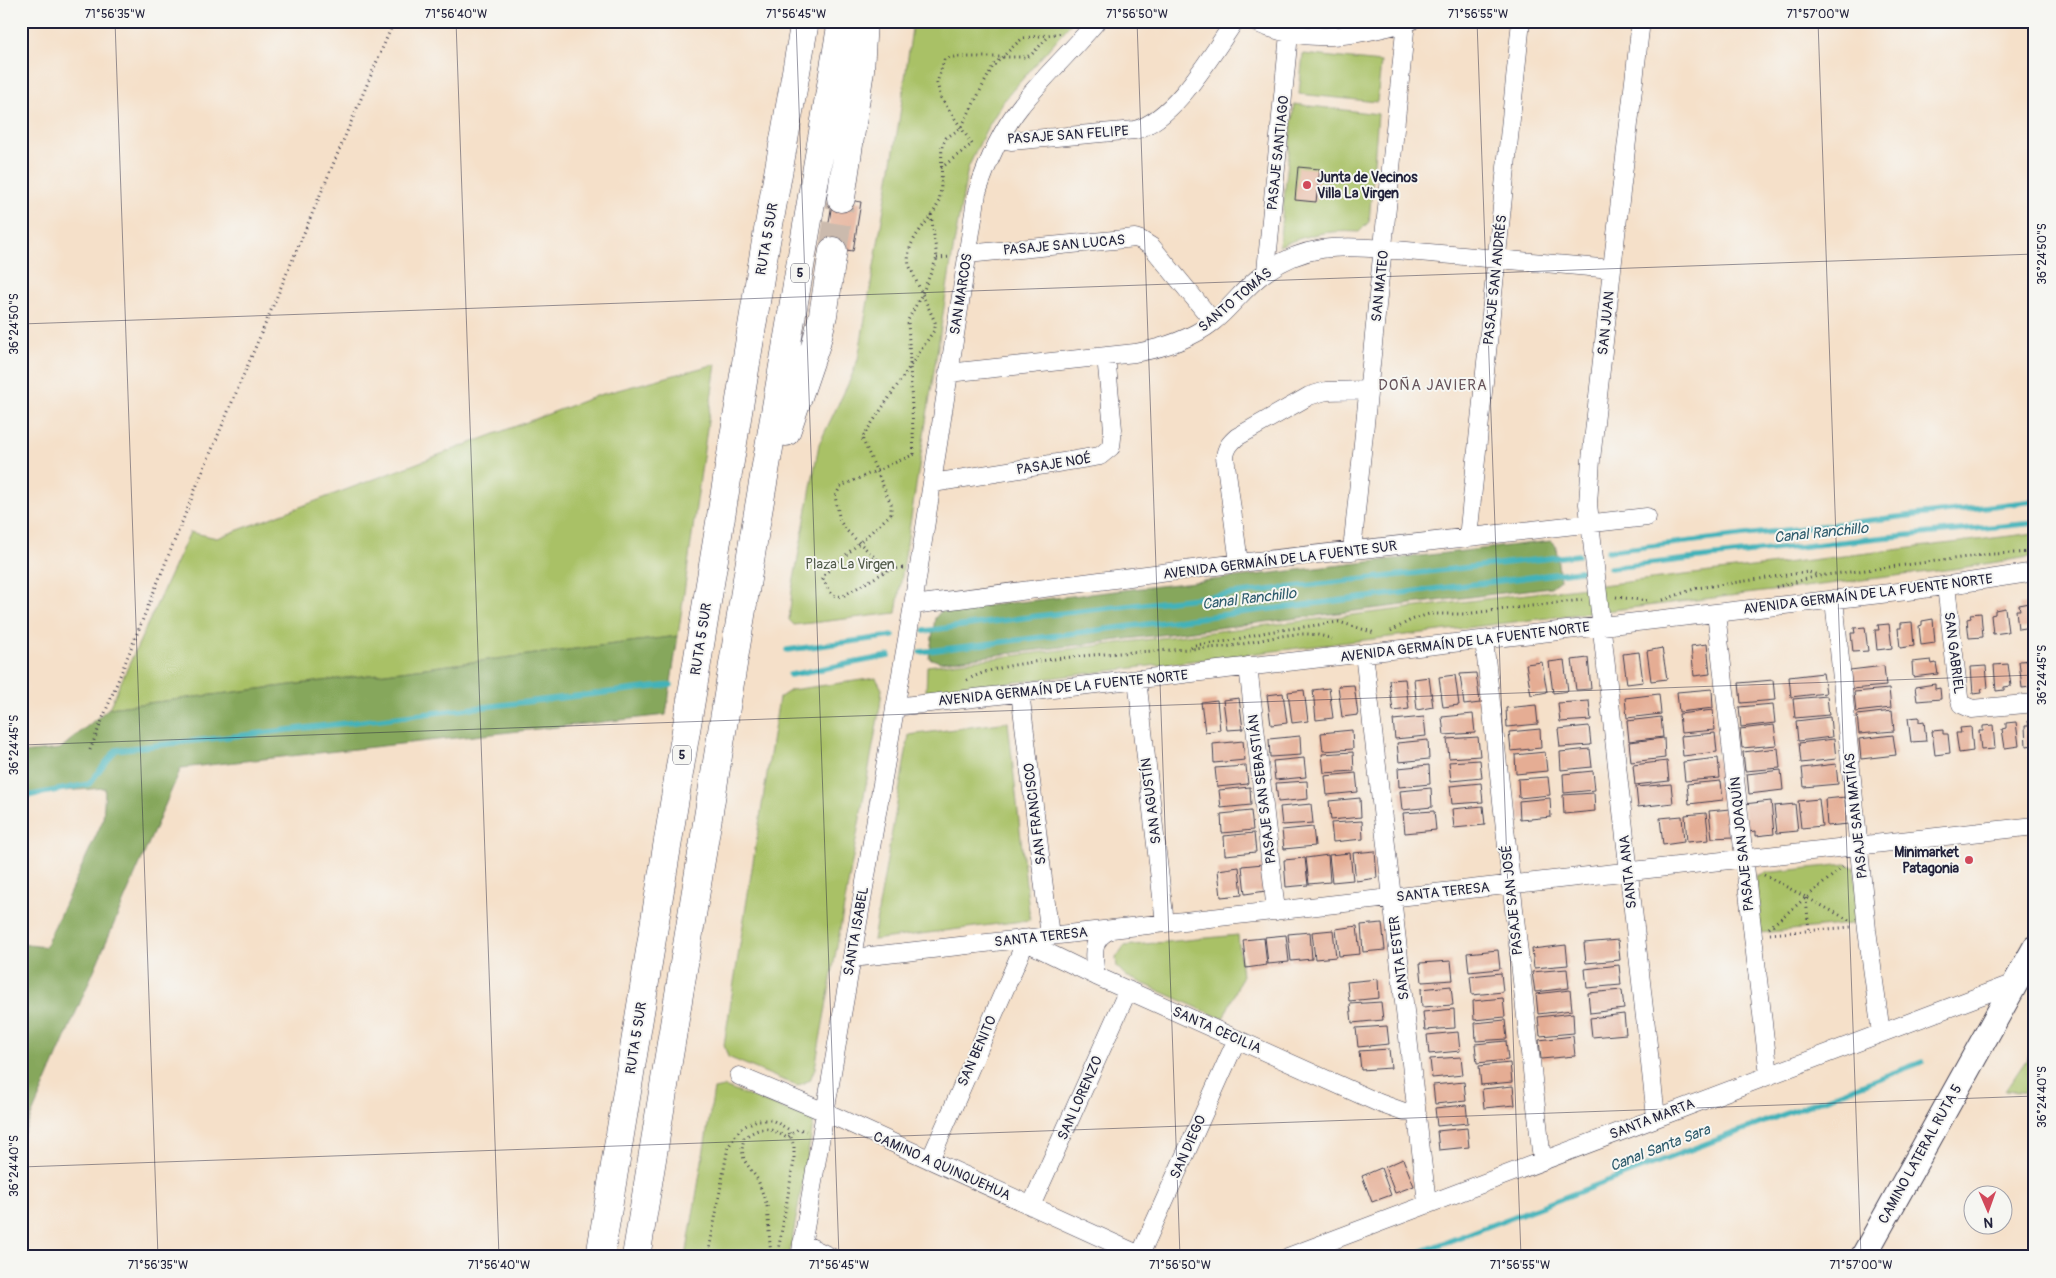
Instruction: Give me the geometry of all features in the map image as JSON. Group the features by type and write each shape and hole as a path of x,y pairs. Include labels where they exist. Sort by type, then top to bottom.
{"highway":[{"name":"RUTA 5 SUR","path":"600,1257 764,253 805,21"},
{"name":"5","path":"636,1257 756,524 842,21"},
{"path":"841,198 859,79 864,21"},
{"path":"756,524 816,344 823,315 833,251"}],"street":[{"name":"SAN MARCOS","path":"913,605 948,373 961,256 978,193 990,157 1020,107 1097,21"},
{"name":"PASAJE SAN FELIPE","path":"1000,139 1012,141 1135,130 1146,127 1157,120 1182,97 1235,21"},
{"path":"1252,21 1273,30 1290,34 1344,36 1408,22"},
{"name":"PASAJE SAN ANDRÉS","path":"1468,538 1521,21"},
{"name":"SAN JUAN","path":"1601,626 1588,504 1589,480 1641,21"},
{"name":"SAN MATEO","path":"1352,551 1408,22"},
{"name":"PASAJE SANTIAGO","path":"1266,271 1290,34"},
{"name":"PASAJE SAN LUCAS","path":"961,256 1135,238 1152,247 1214,321"},
{"name":"SANTO TOMÁS","path":"948,373 1159,349 1194,334 1214,321 1266,271 1297,256 1322,248 1353,246 1612,270"},
{"name":"PASAJE NOÉ","path":"933,482 1100,456 1111,447 1113,429 1106,356"},
{"path":"1239,563 1225,457 1231,443 1237,437 1308,396 1326,391 1369,390"},
{"name":"AVENIDA GERMAÍN DE LA FUENTE SUR","path":"913,605 1239,563 1647,517"},
{"name":"AVENIDA GERMAÍN DE LA FUENTE NORTE","path":"895,707 1946,586 2035,572"},
{"name":"SAN GABRIEL","path":"1946,586 1958,697 1962,704 1972,709 2035,703"},
{"name":"PASAJE SAN MATÍAS","path":"1834,599 1859,850 1864,928 1880,1033"},
{"name":"SANTA ISABEL","path":"801,1250 913,605"},
{"name":"PASAJE SAN JOAQUÍN","path":"1716,613 1743,861 1756,938 1769,1075"},
{"name":"SANTA ANA","path":"1601,626 1656,1118"},
{"name":"PASAJE SAN JOSÉ","path":"1484,640 1542,1160"},
{"name":"SANTA ESTER","path":"1364,653 1428,1203"},
{"name":"PASAJE SAN SEBASTIÁN","path":"1248,666 1276,911"},
{"name":"SAN AGUSTÍN","path":"1137,679 1165,923"},
{"name":"SAN FRANCISCO","path":"1020,692 1050,936"},
{"name":"SANTA TERESA","path":"852,958 1022,941 1050,936 1628,872 1859,850 2035,826"},
{"path":"1096,976 1093,955 1094,946 1103,933 1111,930"},
{"name":"SANTA CECILIA","path":"1022,941 1379,1103 1404,1112 1417,1113"},
{"name":"SAN BENITO","path":"930,1160 1022,941"},
{"name":"CAMINO LATERAL RUTA 5","path":"1863,1257 2035,948"},
{"name":"SANTA MARTA","path":"1288,1257 2017,982"},
{"name":"SAN LORENZO","path":"1032,1206 1128,990"},
{"name":"SAN DIEGO","path":"1142,1256 1237,1039"},
{"name":"CAMINO A QUINQUEHUA","path":"739,1076 825,1112 1142,1256"},
{"path":"801,1250 832,1257"}],"path":[{"path":"90,750 199,480 394,21"},
{"path":"908,567 888,570 843,596 836,597 831,594 823,579 825,574 891,514 891,504 862,438 935,329 935,322 908,260 913,240 939,200 942,146 946,138 961,128 993,66 1023,38 1069,33"},
{"path":"978,145 972,144 941,98 937,83 944,60 950,58 1003,56 1027,57 1050,35"},
{"path":"941,168 972,144"},
{"path":"914,454 908,320 922,294 937,258 931,214"},
{"path":"937,258 961,256"},
{"path":"888,570 844,529 840,521 835,496 841,486 914,454 920,455"},
{"path":"1772,588 1818,576 2035,550"},
{"path":"1660,600 1697,588 1732,582 1808,572 1818,576"},
{"path":"1610,597 1655,601"},
{"path":"1387,633 1411,620 1429,614 1464,614 1588,600"},
{"path":"1191,648 1195,645 1229,642 1267,632 1340,622 1364,630 1382,633"},
{"path":"959,684 980,673 1017,664 1076,656 1231,646 1282,636 1312,635 1335,640"},
{"path":"1756,938 1806,898 1859,850"},
{"path":"1743,861 1806,898 1864,928"},
{"path":"1806,898 1809,930"},
{"path":"1756,938 1809,930 1864,928"},
{"path":"708,1257 728,1147 741,1128 757,1120 772,1120 788,1129 794,1146 794,1161 777,1257"},
{"path":"771,1257 767,1206 758,1180 744,1160 742,1149 744,1138 762,1129 774,1130 787,1138 798,1129 821,1137"}],"green space":[{"name":"Plaza La Virgen","path":"913,21 960,23 1073,21 1005,99 986,130 968,168 954,244 896,613 794,625 789,620 792,590 819,444 858,359 899,121"},
{"path":"1303,54 1381,62 1377,102 1299,94"},
{"path":"1294,104 1378,114 1369,222 1359,232 1318,234 1279,246"},
{"path":"716,364 678,636 109,708 190,532 217,538 599,395"},
{"path":"2035,533 2035,556 1953,569 926,693 927,666"},
{"path":"1551,541 1556,546 1560,580 1551,587 940,662 929,658 935,618 941,611"},
{"path":"678,636 666,715 181,768 21,1140 21,944 45,947 103,820 105,788 21,794 21,753 60,749 109,708"},
{"path":"876,678 882,689 880,707 815,1068 810,1080 797,1086 728,1057 724,1045 779,698 791,690"},
{"path":"1008,722 1030,920 873,940 909,735"},
{"path":"1846,864 1854,867 1861,923 1760,933 1756,876 1764,873"},
{"path":"1238,935 1242,977 1223,1019 1126,976 1117,967 1116,958 1124,946"},
{"path":"2035,1047 2035,1093 2005,1091"},
{"path":"724,1087 814,1120 789,1257 686,1257 714,1089"}],"building":[{"name":"Junta de Vecinos Villa La Virgen","path":"1298,167 1320,169 1316,202 1295,200"},
{"path":"833,197 861,202 853,251 825,247"},
{"path":"2030,603 2033,627 2018,629 2016,610 2020,610 2019,605"},
{"path":"2005,608 2008,632 1993,634 1991,615 1995,614 1995,610"},
{"path":"1981,613 1983,637 1969,638 1967,619 1971,618 1970,614"},
{"path":"1933,619 1935,643 1921,645 1919,626 1922,625 1922,621"},
{"path":"1912,622 1914,646 1900,648 1898,628 1901,628 1901,623"},
{"path":"1889,624 1892,648 1877,650 1875,630 1879,630 1878,625"},
{"path":"1865,627 1868,651 1853,652 1851,633 1855,633 1854,628"},
{"path":"1707,644 1710,674 1694,676 1691,646"},
{"path":"1662,648 1667,679 1651,681 1647,651"},
{"path":"1639,652 1643,682 1627,684 1623,654"},
{"path":"1588,658 1591,689 1576,690 1572,660"},
{"path":"1564,660 1568,691 1553,693 1549,662"},
{"path":"1931,660 1932,664 1936,663 1938,674 1913,677 1912,662"},
{"path":"2035,660 2035,682 2030,682 2031,687 2022,688 2019,661"},
{"path":"1542,662 1547,692 1531,695 1526,664"},
{"path":"2008,664 2011,686 2004,687 2004,690 1996,691 1994,665"},
{"path":"1884,666 1886,686 1852,689 1850,670"},
{"path":"1986,666 1988,688 1981,689 1982,693 1973,694 1971,667"},
{"path":"1476,673 1480,703 1464,705 1460,674"},
{"path":"1823,673 1826,693 1791,697 1789,677"},
{"path":"1455,675 1459,705 1443,707 1439,677"},
{"path":"1429,677 1433,707 1417,710 1414,679"},
{"path":"1405,679 1409,709 1393,711 1389,680"},
{"path":"1773,680 1775,700 1741,703 1739,683"},
{"path":"1935,684 1935,689 1940,688 1941,699 1917,701 1915,687"},
{"path":"1354,685 1358,715 1342,717 1338,686"},
{"path":"1329,688 1333,718 1316,720 1313,690"},
{"path":"1712,689 1713,708 1679,712 1677,692"},
{"path":"1889,689 1891,708 1856,712 1854,692"},
{"path":"1304,690 1308,721 1292,723 1288,692"},
{"path":"1283,693 1287,723 1271,725 1267,695"},
{"path":"1659,694 1661,714 1627,718 1625,698"},
{"path":"1827,696 1829,715 1795,718 1793,699"},
{"path":"1239,698 1243,729 1227,730 1223,700"},
{"path":"1217,700 1220,730 1205,732 1201,702"},
{"path":"1589,701 1591,720 1560,722 1558,703"},
{"path":"1773,704 1775,723 1741,727 1739,707"},
{"path":"1536,705 1538,724 1507,727 1506,708"},
{"path":"1713,710 1715,730 1681,733 1679,714"},
{"path":"1892,711 1894,731 1859,734 1857,715"},
{"path":"1473,714 1475,733 1444,735 1442,717"},
{"path":"1424,717 1426,736 1395,739 1393,720"},
{"path":"1661,717 1663,737 1629,741 1627,721"},
{"path":"1830,717 1832,737 1798,741 1796,721"},
{"path":"1919,717 1919,722 1924,721 1926,741 1911,742 1908,718"},
{"path":"2028,721 2035,721 2035,745 2026,746 2025,726 2029,726"},
{"path":"2016,722 2019,746 2005,748 2002,729 2006,728 2006,723"},
{"path":"1774,725 1777,745 1742,748 1740,729"},
{"path":"1993,725 1995,749 1981,750 1979,731 1983,731 1983,726"},
{"path":"1589,726 1591,745 1560,747 1558,729"},
{"path":"1971,727 1973,751 1959,753 1956,733 1961,733 1960,728"},
{"path":"1540,729 1541,748 1511,751 1509,732"},
{"path":"1352,730 1353,749 1323,751 1321,733"},
{"path":"1943,730 1943,734 1948,734 1950,753 1935,755 1932,731"},
{"path":"1715,733 1717,752 1683,756 1681,736"},
{"path":"1893,735 1896,755 1861,759 1859,739"},
{"path":"1300,736 1301,755 1270,757 1269,739"},
{"path":"1478,737 1480,756 1449,758 1447,739"},
{"path":"1664,738 1665,758 1631,762 1629,742"},
{"path":"1834,739 1836,759 1801,763 1799,743"},
{"path":"1428,740 1429,759 1399,762 1397,743"},
{"path":"1243,741 1245,760 1214,763 1213,744"},
{"path":"1778,748 1780,768 1745,771 1743,752"},
{"path":"1590,749 1592,767 1561,770 1560,752"},
{"path":"1353,752 1354,771 1324,773 1322,754"},
{"path":"1545,752 1547,771 1516,774 1515,755"},
{"path":"1304,758 1306,777 1275,780 1273,761"},
{"path":"1718,758 1720,778 1685,781 1683,762"},
{"path":"1480,760 1482,778 1451,781 1449,762"},
{"path":"1667,761 1669,781 1635,785 1633,765"},
{"path":"1836,764 1838,784 1804,787 1802,768"},
{"path":"1429,765 1430,784 1399,787 1398,768"},
{"path":"1246,766 1248,784 1217,787 1215,768"},
{"path":"1781,770 1783,790 1749,794 1747,774"},
{"path":"1593,771 1595,790 1564,793 1563,774"},
{"path":"1356,773 1358,792 1327,795 1325,776"},
{"path":"1548,777 1550,795 1519,798 1518,779"},
{"path":"1307,781 1308,799 1278,802 1276,783"},
{"path":"1721,781 1723,800 1689,804 1687,784"},
{"path":"1481,783 1483,802 1452,804 1450,786"},
{"path":"1671,784 1673,803 1638,807 1636,787"},
{"path":"1250,787 1251,805 1221,808 1219,790"},
{"path":"1431,788 1432,807 1402,810 1400,791"},
{"path":"1594,793 1595,811 1564,814 1563,795"},
{"path":"1846,797 1849,824 1827,826 1825,799"},
{"path":"1360,798 1361,817 1331,820 1329,801"},
{"path":"1550,798 1551,817 1520,820 1519,801"},
{"path":"1819,799 1822,826 1801,828 1798,801"},
{"path":"1771,801 1774,834 1756,836 1756,831 1747,832 1744,804"},
{"path":"1311,804 1313,823 1282,825 1280,807"},
{"path":"1795,804 1798,831 1777,833 1774,806"},
{"path":"1483,806 1485,825 1454,828 1452,809"},
{"path":"1730,809 1733,837 1712,838 1709,811"},
{"path":"1251,811 1253,830 1222,833 1221,814"},
{"path":"1434,811 1436,830 1405,833 1403,813"},
{"path":"1706,813 1709,840 1687,842 1685,815"},
{"path":"1682,816 1684,842 1663,845 1660,818"},
{"path":"1362,821 1363,839 1333,842 1331,823"},
{"path":"1313,827 1315,846 1284,849 1282,830"},
{"path":"1254,833 1256,852 1225,855 1224,836"},
{"path":"1375,851 1377,878 1356,881 1353,853"},
{"path":"1350,853 1353,880 1332,882 1329,855"},
{"path":"1328,855 1330,882 1309,884 1306,858"},
{"path":"1305,858 1308,885 1286,887 1284,860"},
{"path":"1263,864 1266,891 1245,894 1242,866"},
{"path":"1239,867 1242,895 1221,897 1218,870"},
{"path":"1382,923 1385,950 1363,952 1361,925"},
{"path":"1357,926 1360,954 1339,956 1336,929"},
{"path":"1333,930 1336,957 1315,959 1312,932"},
{"path":"1310,932 1312,959 1291,961 1288,934"},
{"path":"1286,935 1289,962 1268,964 1265,937"},
{"path":"1264,938 1267,965 1246,968 1243,940"},
{"path":"1618,940 1620,960 1586,963 1584,943"},
{"path":"1566,945 1568,965 1534,968 1532,949"},
{"path":"1498,950 1500,969 1469,972 1467,953"},
{"path":"1451,961 1453,980 1422,982 1420,963"},
{"path":"1619,965 1621,985 1587,988 1585,969"},
{"path":"1567,969 1569,988 1535,992 1532,972"},
{"path":"1501,973 1503,992 1472,995 1470,976"},
{"path":"1378,979 1379,998 1349,1001 1347,982"},
{"path":"1451,986 1453,1005 1422,1007 1421,989"},
{"path":"1570,990 1572,1010 1538,1014 1536,994"},
{"path":"1622,990 1624,1009 1590,1013 1588,993"},
{"path":"1503,998 1505,1017 1474,1020 1473,1001"},
{"path":"1381,1002 1383,1020 1352,1023 1350,1004"},
{"path":"1454,1009 1455,1028 1425,1030 1423,1012"},
{"path":"1573,1013 1574,1033 1540,1036 1538,1017"},
{"path":"1624,1014 1626,1034 1592,1037 1590,1018"},
{"path":"1505,1020 1507,1039 1476,1041 1475,1023"},
{"path":"1387,1026 1389,1044 1358,1047 1356,1028"},
{"path":"1458,1032 1460,1051 1429,1054 1427,1035"},
{"path":"1573,1036 1575,1056 1541,1059 1539,1040"},
{"path":"1506,1041 1508,1060 1477,1063 1475,1044"},
{"path":"1389,1049 1391,1068 1361,1070 1359,1051"},
{"path":"1461,1057 1463,1075 1432,1078 1430,1059"},
{"path":"1510,1063 1512,1082 1481,1085 1479,1066"},
{"path":"1464,1082 1466,1101 1435,1104 1433,1085"},
{"path":"1513,1086 1515,1105 1484,1108 1482,1089"},
{"path":"1466,1105 1468,1123 1437,1126 1435,1108"},
{"path":"1467,1128 1469,1147 1439,1150 1437,1131"},
{"path":"1403,1159 1414,1186 1395,1193 1385,1167"},
{"path":"1381,1168 1391,1195 1372,1202 1362,1176"}],"waterway":[{"path":"1608,551 2035,501"},
{"name":"Canal Ranchillo","path":"1610,568 1868,539 2035,523"},
{"path":"924,631 1037,616 1578,555"},
{"name":"Canal Ranchillo","path":"920,652 1580,571"},
{"path":"787,650 893,636"},
{"name":"Canal Ranchillo","path":"790,675 889,656"},
{"path":"21,797 89,784 116,750 671,685"},
{"name":"Canal Santa Sara","path":"1407,1257 1922,1062"}],"tunnel":[{"path":"833,251 841,198"}],"place":[{"name":"Junta de Vecinos Villa La Virgen","path":"1307,185"},
{"name":"Minimarket Patagonia","path":"1969,860"}],"district":[{"name":"DOÑA JAVIERA","path":"1433,385"}]}
